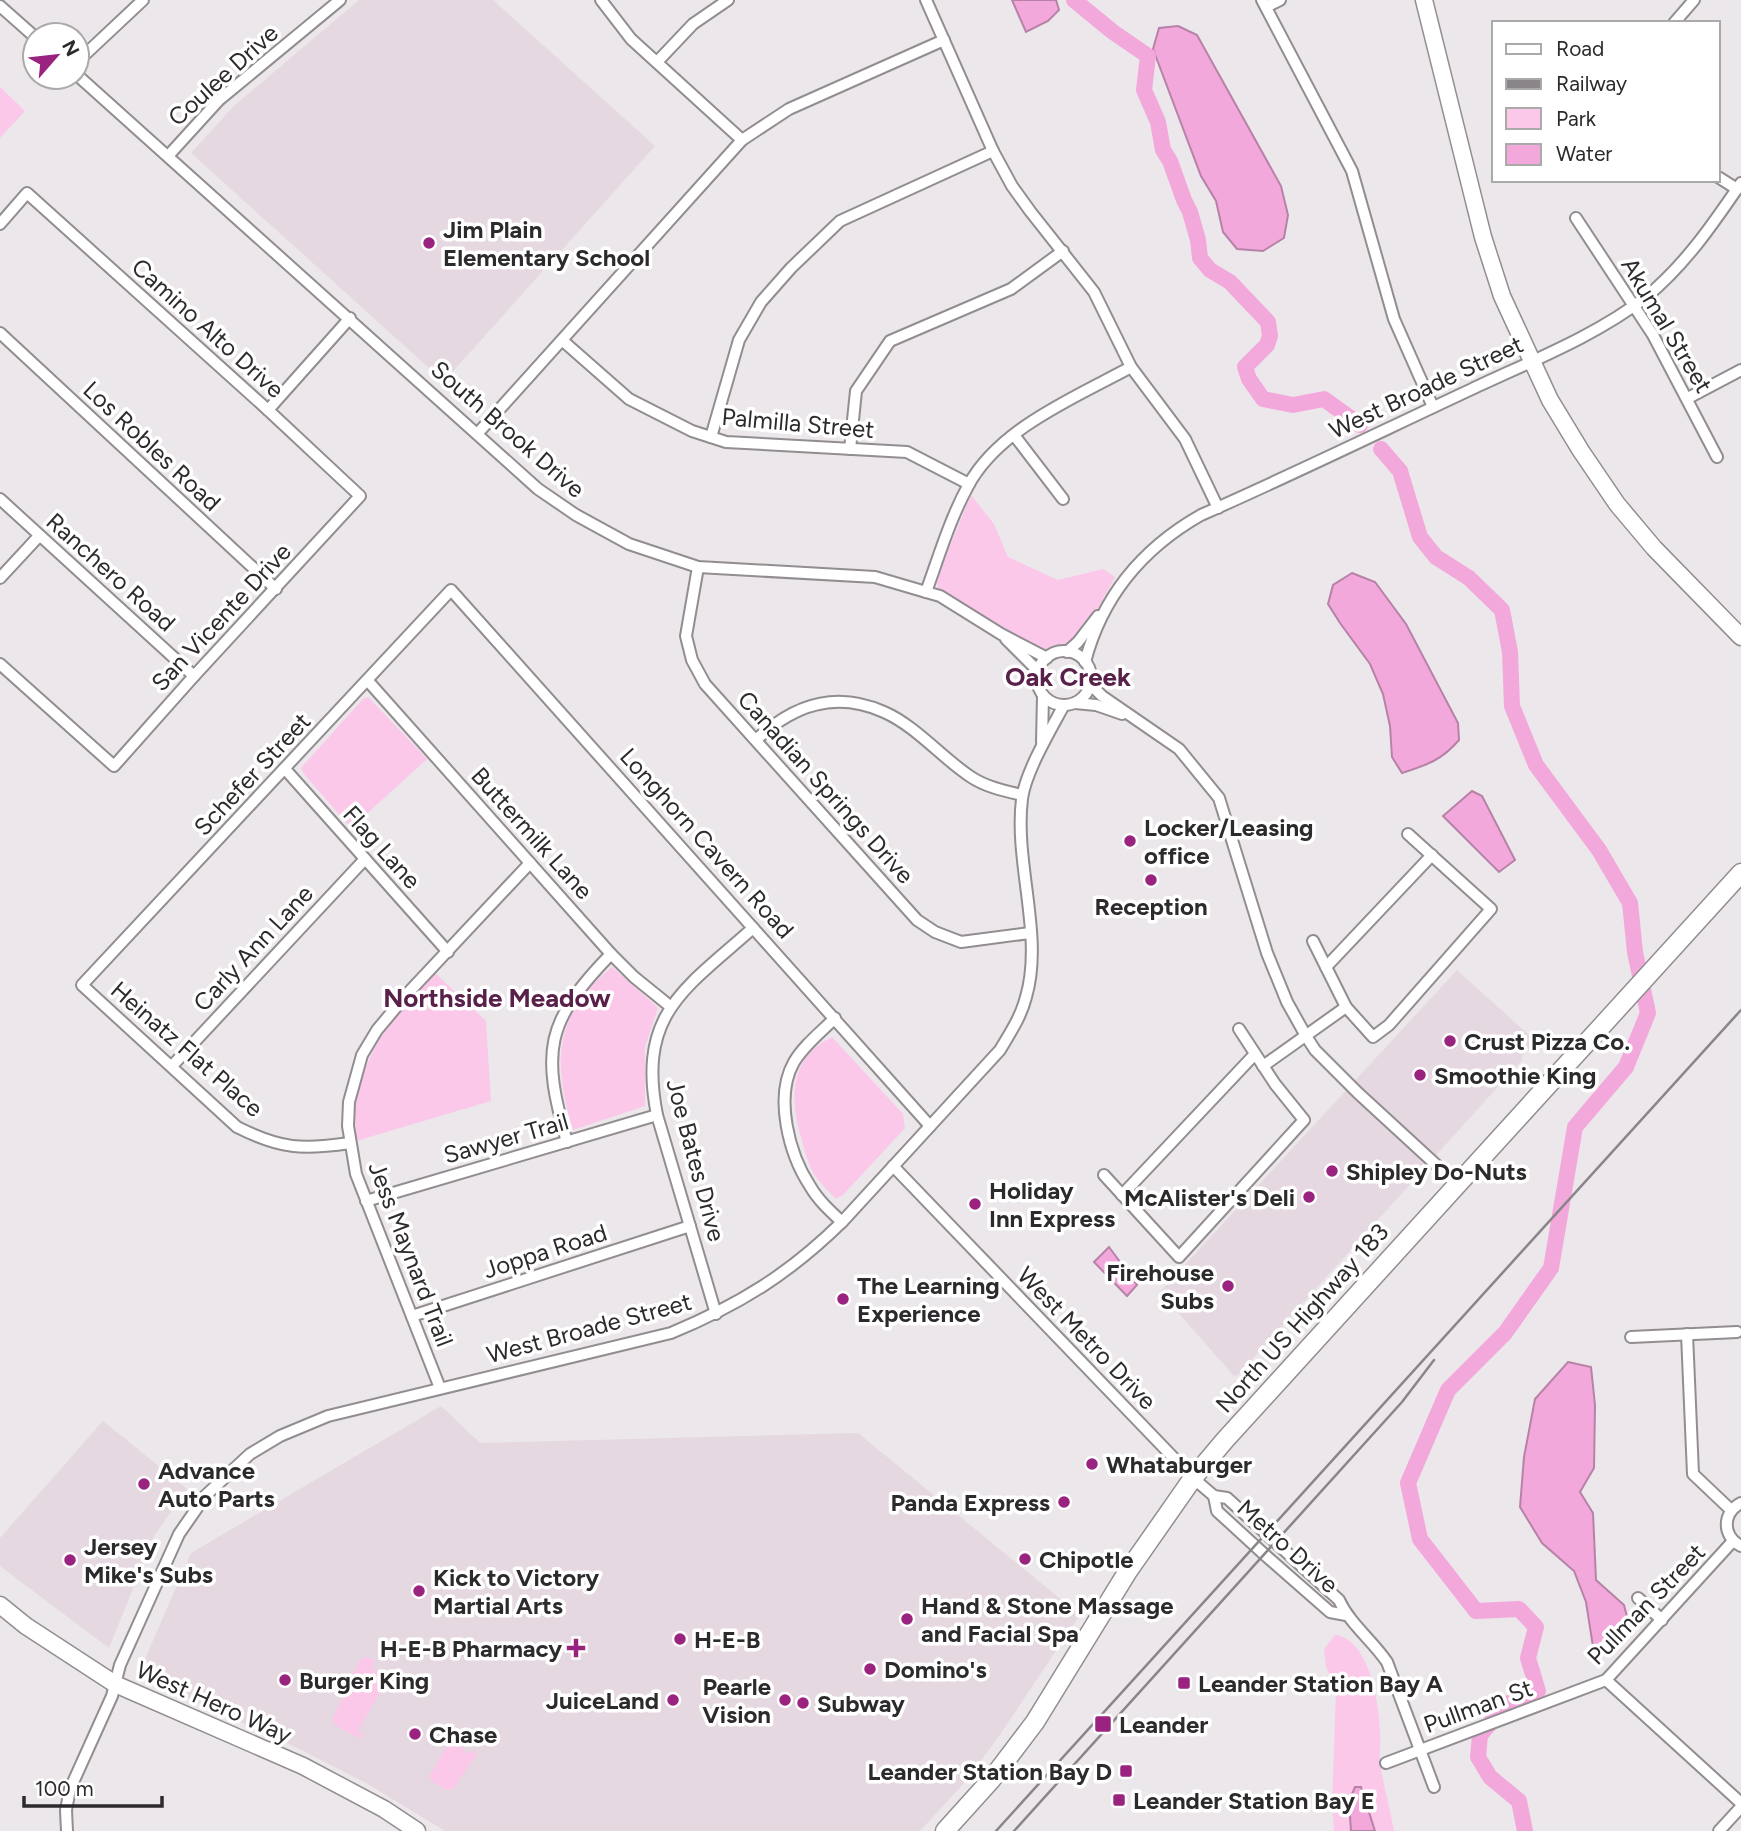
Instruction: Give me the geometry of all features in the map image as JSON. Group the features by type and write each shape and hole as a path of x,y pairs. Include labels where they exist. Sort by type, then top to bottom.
{"main road":[{"name":"North US Highway 183","path":"945,1831 990,1780 1035,1722 1128,1571 1193,1478 1741,873"}],"street":[{"path":"91,49 144,0"},
{"name":"Coulee Drive","path":"168,156 219,100 340,0"},
{"path":"601,0 631,39 742,141"},
{"path":"657,62 693,24 728,0"},
{"path":"926,0 993,151 1012,186 1094,292 1131,367 1185,439 1218,508"},
{"path":"1280,0 1264,4 1352,171 1394,319 1433,407"},
{"path":"1424,0 1483,237 1502,296 1562,421 1617,504 1654,548 1741,637"},
{"path":"1676,21 1694,0"},
{"path":"0,6 21,25"},
{"path":"478,433 742,141 789,109 944,40"},
{"name":"South Brook Drive","path":"91,87 351,318 538,489 576,515 629,544 698,567 875,577 940,596 1001,634 1047,658"},
{"path":"711,437 739,340 761,302 791,268 840,220 993,151"},
{"path":"1720,178 1739,186"},
{"name":"West Broade Street","path":"1067,652 1078,642 1128,574 1174,531 1600,326 1634,305 1666,279 1691,253 1739,186"},
{"name":"Camino Alto Drive","path":"0,224 27,193 360,496"},
{"name":"Akumal Street","path":"1576,218 1634,305 1688,398 1717,457"},
{"path":"850,450 856,391 890,341 1011,289 1063,251"},
{"path":"268,410 351,318"},
{"name":"Los Robles Road","path":"0,333 276,589"},
{"name":"Palmilla Street","path":"563,341 629,399 692,431 726,442 907,452 969,484"},
{"path":"926,592 969,484 991,456 1030,422 1131,367"},
{"path":"1688,398 1741,370"},
{"path":"1014,435 1063,499"},
{"name":"San Vicente Drive","path":"0,664 114,766 360,496"},
{"name":"Ranchero Road","path":"0,499 194,676"},
{"path":"0,578 39,536"},
{"name":"Canadian Springs Drive","path":"698,567 686,636 692,660 705,684 917,920 934,932 961,942 1030,933"},
{"name":"Schefer Street","path":"82,985 451,590"},
{"name":"Longhorn Cavern Road","path":"451,590 930,1126"},
{"name":"West Broade Street","path":"1085,662 1088,648 1108,603"},
{"name":"South Brook Drive","path":"1001,634 1038,671"},
{"path":"1070,704 1087,691 1090,672 1080,657 1067,652 1053,654 1038,671 1037,680 1043,696 1056,704 1096,705 1138,719"},
{"name":"Buttermilk Lane","path":"368,681 611,954 634,978 671,1007"},
{"path":"1090,684 1102,696 1179,749 1219,798 1267,953 1287,1002 1306,1036 1349,1084 1457,1184"},
{"name":"West Broade Street","path":"1042,746 1043,696"},
{"path":"756,740 779,720 800,709 817,703 852,702 885,712 973,779 1022,795"},
{"name":"West Broade Street","path":"67,1831 66,1810 70,1789 112,1696 120,1665 179,1534 206,1495 250,1454 280,1436 328,1416 671,1332 716,1314 766,1286 815,1249 1000,1050 1017,1023 1027,995 1032,944 1019,834 1022,795 1042,746 1070,704"},
{"name":"Flag Lane","path":"285,769 448,952"},
{"path":"1313,942 1346,1007 1373,1037 1389,1025 1491,909 1408,834"},
{"path":"1326,967 1432,855"},
{"name":"Carly Ann Lane","path":"172,1066 365,859"},
{"name":"Jess Maynard Trail","path":"440,1388 356,1174 349,1143 349,1102 362,1055 393,1010 530,863"},
{"name":"Joe Bates Drive","path":"716,1314 657,1115 652,1088 652,1052 659,1030 684,989 753,928"},
{"path":"567,1142 552,1085 554,1038 571,999 611,954"},
{"name":"Heinatz Flat Place","path":"82,985 237,1127 265,1141 293,1147 349,1143"},
{"path":"1263,1066 1346,1007"},
{"path":"835,1018 794,1062 787,1080 785,1109 799,1168 824,1205 842,1223"},
{"path":"1104,1175 1179,1257 1304,1120 1239,1029"},
{"path":"1122,1195 1255,1054"},
{"name":"Sawyer Trail","path":"366,1201 657,1115"},
{"name":"West Metro Drive","path":"894,1166 1193,1478"},
{"name":"Joppa Road","path":"412,1316 690,1226"},
{"path":"1631,1337 1737,1332"},
{"path":"1687,1334 1693,1474 1731,1510"},
{"name":"Metro Drive","path":"1193,1478 1214,1496 1227,1497 1339,1600 1346,1615 1378,1649 1387,1662 1434,1787"},
{"name":"Metro Drive","path":"1214,1496 1217,1511 1265,1555 1330,1612 1346,1615"},
{"path":"1737,1544 1727,1531 1726,1524 1731,1510 1741,1503"},
{"name":"Pullman Street","path":"1585,1690 1606,1680 1737,1544"},
{"path":"1638,1598 1662,1620"},
{"name":"West Hero Way","path":"0,1605 26,1626 114,1684 303,1766 384,1809 417,1831"},
{"path":"1606,1680 1741,1805 1719,1831"},
{"name":"Pullman St","path":"1386,1763 1585,1690"}],"shaded area":[{"name":"Jim Plain Elementary School","path":"359,0 493,0 655,146 447,378 440,378 191,153 234,106"},
{"path":"1457,970 1529,1035 1532,1045 1522,1056 1522,1060 1238,1375 1234,1376 1160,1292"},
{"path":"441,1406 480,1443 858,1433 1080,1615 995,1742 964,1783 920,1831 445,1831 366,1783 293,1746 138,1675 191,1553"},
{"path":"103,1421 187,1489 154,1536 109,1648 0,1566 0,1538"}],"green space":[{"path":"0,87 25,111 0,138"},
{"path":"971,495 994,524 1008,557 1058,580 1103,569 1115,577 1094,615 1067,647 1040,650 938,588 938,575"},
{"path":"368,697 427,759 351,828 301,768 363,699"},
{"path":"612,967 658,1008 645,1047 645,1106 573,1130 562,1082 563,1041 578,1003"},
{"path":"435,973 486,1021 491,1101 356,1141 356,1102 368,1063 385,1031"},
{"path":"832,1037 903,1114 905,1128 843,1195 836,1199 814,1174 803,1146 795,1108 796,1080 800,1067 818,1045"},
{"path":"1335,1635 1347,1639 1356,1648 1370,1674 1379,1718 1381,1771 1394,1831 1334,1831 1332,1804 1336,1692 1326,1666 1324,1649"},
{"path":"366,1657 375,1660 372,1668 387,1679 392,1673 397,1679 390,1690 383,1687 358,1731 364,1735 358,1738 335,1725 332,1720 360,1660"},
{"path":"458,1733 460,1736 455,1741 469,1754 474,1749 477,1754 453,1789 447,1790 431,1781 430,1775 453,1736"}],"water":[{"path":"1012,0 1056,0 1059,10 1048,21 1026,32"},
{"path":"1178,26 1197,35 1281,186 1288,215 1284,238 1263,251 1237,249 1223,232 1216,201 1201,176 1153,49 1159,28"},
{"path":"1352,573 1375,582 1406,624 1458,723 1459,740 1446,752 1427,764 1402,773 1392,757 1390,726 1383,694 1370,664 1328,604 1333,585"},
{"path":"1472,791 1482,796 1515,860 1499,872 1443,816"},
{"path":"1109,1247 1137,1285 1127,1296 1094,1262"},
{"path":"1568,1362 1591,1367 1595,1405 1594,1468 1580,1492 1593,1513 1596,1580 1624,1605 1629,1625 1608,1648 1594,1653 1586,1602 1574,1571 1542,1543 1520,1507 1524,1457 1535,1399"},
{"path":"1355,1787 1361,1787 1375,1831 1351,1831 1349,1801"}],"waterway":[{"path":"1074,0 1148,56 1144,90 1158,122 1163,150 1190,212 1200,258 1210,270 1230,282 1268,322 1270,336 1267,345 1245,367 1249,379 1263,399 1293,405 1324,399 1360,425"},
{"path":"1381,449 1400,471 1420,537 1436,557 1469,578 1502,610 1510,652 1512,706 1536,765 1599,850 1630,903 1635,952 1648,1013 1626,1067 1575,1127 1551,1268 1505,1333 1448,1390 1408,1483 1420,1539 1476,1611 1519,1609 1536,1627 1528,1658 1538,1691 1507,1704 1480,1735 1478,1757 1490,1777 1519,1801 1525,1831"}],"railway":[{"path":"996,1831 1741,1010"},
{"path":"1014,1831 1402,1402 1434,1360"}],"place":[{"name":"Jim Plain Elementary School","path":"429,243"},
{"name":"Locker/Leasing office","path":"1130,841"},
{"name":"Reception","path":"1151,880"},
{"name":"Crust Pizza Co.","path":"1450,1041"},
{"name":"Smoothie King","path":"1420,1075"},
{"name":"Shipley Do-Nuts","path":"1332,1171"},
{"name":"McAlister's Deli","path":"1309,1197"},
{"name":"Holiday Inn Express","path":"975,1204"},
{"name":"Firehouse Subs","path":"1228,1286"},
{"name":"The Learning Experience","path":"843,1299"},
{"name":"Whataburger","path":"1092,1464"},
{"name":"Advance Auto Parts","path":"144,1484"},
{"name":"Panda Express","path":"1064,1502"},
{"name":"Chipotle","path":"1025,1559"},
{"name":"Jersey Mike's Subs","path":"70,1560"},
{"name":"Kick to Victory Martial Arts","path":"419,1591"},
{"name":"Hand & Stone Massage and Facial Spa","path":"907,1619"},
{"name":"H-E-B","path":"680,1639"},
{"name":"H-E-B Pharmacy","path":"576,1648"},
{"name":"Domino's","path":"870,1669"},
{"name":"Burger King","path":"285,1680"},
{"name":"Leander Station Bay A","path":"1184,1683"},
{"name":"JuiceLand","path":"673,1700"},
{"name":"Pearle Vision","path":"785,1700"},
{"name":"Subway","path":"803,1703"},
{"name":"Leander","path":"1103,1724"},
{"name":"Chase","path":"415,1734"},
{"name":"Leander Station Bay D","path":"1126,1771"},
{"name":"Leander Station Bay E","path":"1119,1800"}],"district":[{"name":"Oak Creek","path":"1068,677"},
{"name":"Northside Meadow","path":"497,998"}]}
